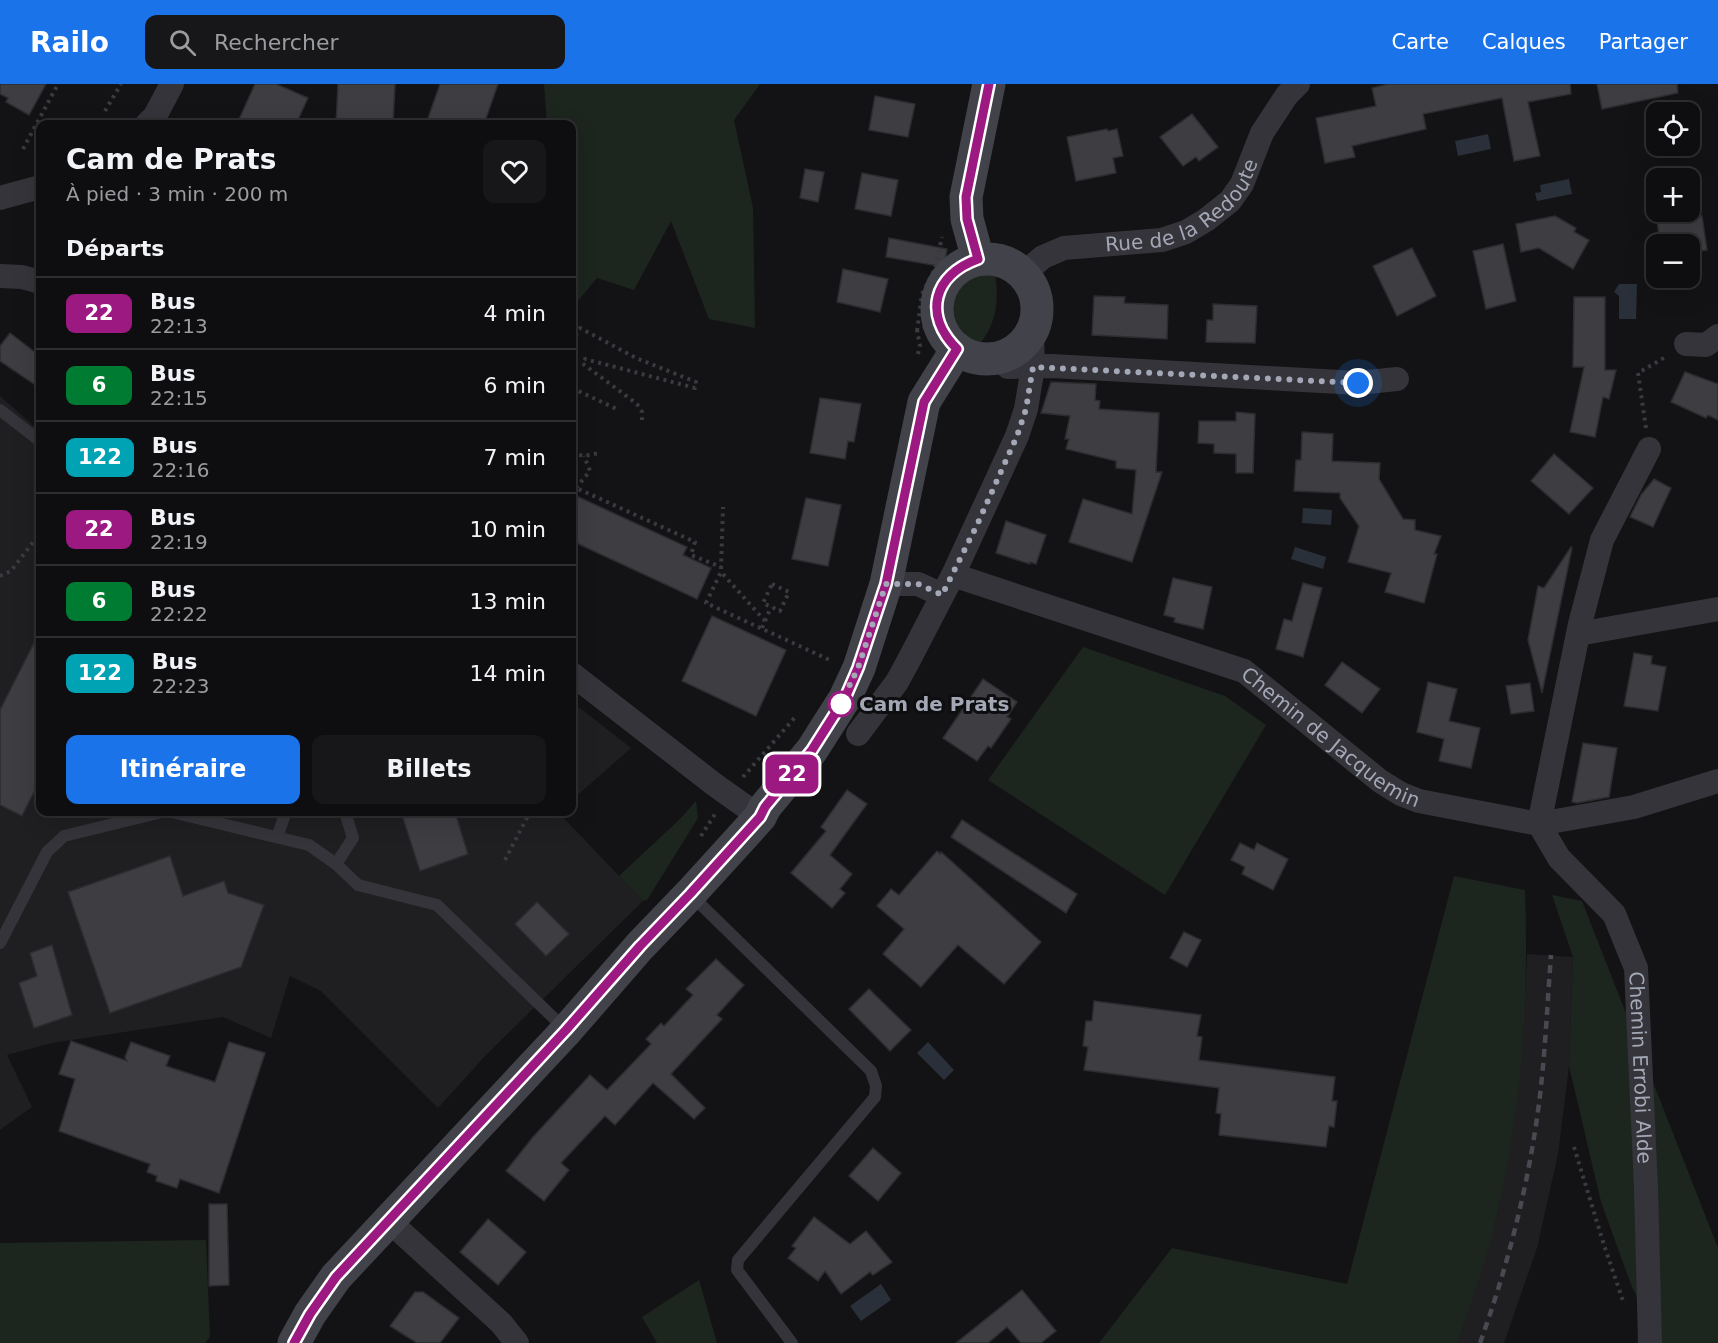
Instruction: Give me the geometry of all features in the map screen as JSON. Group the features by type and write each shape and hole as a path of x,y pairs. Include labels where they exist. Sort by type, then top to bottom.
{"main road":[{"path":"978,259 967,219 966,197 989,84"},
{"path":"978,259 994,259 1010,264 1023,274 1032,286 1037,316 1032,331 1024,343 1004,362 970,356 957,349 946,338 939,322 937,306 940,290 949,275 962,265 978,259"},
{"path":"294,1343 310,1314 336,1277 760,817 765,807 812,750 845,698 869,640 886,584 924,402 957,349"}],"street":[{"path":"151,120 172,84"},
{"name":"Rue de la Redoute","path":"1023,274 1043,257 1064,248 1162,240 1186,232 1206,220 1230,201 1242,184 1262,133 1277,108 1298,84"},
{"path":"0,198 36,188"},
{"path":"0,276 22,277 36,281"},
{"path":"858,734 897,682 948,585 1017,436 1033,367 1032,331"},
{"path":"1686,344 1706,345 1718,336"},
{"path":"1004,362 1033,367 1358,383 1397,379"},
{"path":"1004,362 1013,372 1026,405"},
{"path":"1539,824 1578,634 1602,540 1649,449"},
{"name":"Chemin de Jacquemin","path":"886,584 948,585 1244,671 1380,781 1401,794 1419,801 1539,824 1634,807 1718,781"},
{"path":"1578,634 1718,609"},
{"path":"576,677 760,817"},
{"name":"Chemin Errobi Alde","path":"1539,824 1559,858 1614,914 1635,968 1646,1188 1650,1343"},
{"path":"389,1221 501,1323 517,1343"}],"lane":[{"path":"0,410 36,438"},
{"path":"0,943 47,852 64,836 146,816"},
{"path":"189,816 309,845 336,864 358,885 437,905 566,1030"},
{"path":"277,837 285,816"},
{"path":"336,864 353,838 346,816"},
{"path":"690,894 871,1071 876,1086 874,1097 738,1260 737,1270 792,1343"}],"path":[{"path":"105,111 121,84"},
{"path":"39,120 57,86"},
{"path":"23,149 36,125"},
{"path":"917,355 920,345 917,331 939,322"},
{"path":"576,335 580,328 636,358 696,382 695,388 585,359 582,363 637,404 642,412 642,420"},
{"path":"1649,449 1638,373 1686,344"},
{"path":"576,390 620,410"},
{"path":"576,454 584,456 599,453"},
{"path":"576,485 590,471 584,456"},
{"path":"576,488 695,542 691,555 721,570 765,621"},
{"path":"723,507 721,570 706,603 833,661"},
{"path":"0,576 11,571 36,538"},
{"path":"772,584 789,592 780,611 771,607 763,603 772,584"},
{"path":"762,628 771,607"},
{"path":"695,845 728,794 802,711"},
{"path":"505,861 528,816"},
{"path":"1574,1147 1625,1306"}],"shaded area":[{"path":"544,84 760,84 734,120 753,208 755,328 709,319 671,221 634,290 597,278 576,303 576,120 547,120"},
{"path":"1488,134 1491,149 1458,156 1455,141"},
{"path":"1569,179 1572,194 1537,201 1535,193 1541,192 1540,185"},
{"path":"978,272 995,273 997,293 990,328 979,345 968,342 960,336 954,328 948,308 954,288 961,280"},
{"path":"1619,284 1637,284 1636,319 1619,319 1619,296 1614,292"},
{"path":"0,396 36,427 36,816 562,816 643,901 485,1056 438,1108 321,991 290,976 271,1038 223,1017 52,1043 7,1055 32,1107 0,1130"},
{"path":"1303,508 1332,510 1331,525 1302,523"},
{"path":"1295,547 1326,557 1323,569 1291,559"},
{"path":"1083,647 1225,696 1266,725 1165,895 988,780"},
{"path":"576,705 631,748 576,796"},
{"path":"696,801 698,818 647,900 643,901 619,876"},
{"path":"1454,876 1525,890 1526,931 1522,1054 1506,1176 1484,1264 1458,1343 1099,1343 1172,1248 1347,1284"},
{"path":"1552,895 1582,901 1718,1248 1718,1343 1660,1343 1632,1287 1601,1202 1569,1066 1573,957"},
{"path":"1527,954 1573,957 1569,1066 1558,1154 1537,1248 1504,1343 1458,1343 1497,1217 1513,1132 1523,1038"},
{"path":"928,1042 954,1070 944,1080 917,1053"},
{"path":"206,1240 210,1337 205,1343 0,1343 0,1243"},
{"path":"699,1280 717,1343 657,1343 642,1317"},
{"path":"881,1284 891,1300 861,1321 850,1306"}],"building":[{"path":"0,84 46,84 29,115 6,102 8,98 0,94"},
{"path":"255,84 276,84 308,98 298,120 239,120"},
{"path":"338,84 395,84 393,120 336,120"},
{"path":"440,84 498,84 485,120 427,120"},
{"path":"1388,84 1570,84 1571,94 1528,102 1540,156 1514,161 1502,98 1423,114 1426,129 1352,146 1355,157 1325,163 1316,118 1376,106 1372,88"},
{"path":"1597,84 1677,84 1678,93 1602,109"},
{"path":"875,96 915,104 908,137 869,130"},
{"path":"1192,114 1218,147 1199,161 1196,157 1183,166 1160,137"},
{"path":"1107,129 1108,131 1117,129 1123,156 1113,158 1116,173 1076,181 1067,137"},
{"path":"805,169 824,172 818,202 800,198"},
{"path":"862,173 898,180 891,216 855,209"},
{"path":"1555,216 1576,228 1574,232 1589,240 1573,269 1539,248 1521,252 1516,224"},
{"path":"1702,216 1707,250 1700,251 1700,234 1659,234 1657,222 1700,222"},
{"path":"889,238 947,249 944,267 886,257"},
{"path":"1503,244 1516,301 1486,309 1473,251"},
{"path":"1412,248 1436,296 1397,316 1373,266"},
{"path":"843,269 888,279 880,312 837,302"},
{"path":"1094,296 1125,297 1124,303 1168,305 1167,339 1092,335"},
{"path":"1574,297 1605,297 1605,370 1616,370 1609,399 1603,397 1595,437 1570,432 1584,367 1573,367"},
{"path":"1213,304 1257,306 1255,343 1206,342 1207,320 1213,320"},
{"path":"10,333 36,353 36,385 0,361 0,346"},
{"path":"1685,372 1718,384 1718,420 1708,415 1706,418 1671,402"},
{"path":"1051,382 1096,384 1095,400 1100,401 1099,409 1159,413 1156,472 1162,472 1132,562 1069,542 1083,499 1132,514 1136,470 1116,468 1116,461 1066,449 1069,439 1065,439 1070,416 1041,413"},
{"path":"820,398 861,404 854,442 848,441 845,459 810,453"},
{"path":"1236,412 1255,414 1253,473 1236,473 1236,454 1214,453 1214,444 1198,443 1199,421 1236,421"},
{"path":"1302,432 1333,434 1332,461 1380,463 1379,479 1403,519 1415,520 1415,530 1441,536 1434,554 1437,554 1424,603 1385,592 1391,573 1348,562 1359,526 1340,498 1340,493 1294,491 1296,460 1301,460"},
{"path":"1554,454 1593,488 1569,514 1531,481"},
{"path":"1654,479 1671,488 1653,527 1630,517 1641,495"},
{"path":"576,496 687,547 683,555 711,568 697,599 576,543"},
{"path":"806,498 841,505 828,566 792,559"},
{"path":"1006,521 1046,535 1036,564 996,553"},
{"path":"1571,547 1542,693 1528,640 1538,586 1544,588"},
{"path":"1173,578 1212,587 1203,629 1174,622 1175,618 1164,615"},
{"path":"1303,583 1322,588 1303,657 1276,649 1284,619 1292,621"},
{"path":"712,616 786,650 756,716 682,681"},
{"path":"36,639 36,788 22,816 0,805 0,710"},
{"path":"1634,653 1652,656 1651,664 1666,667 1658,711 1624,706"},
{"path":"1342,662 1380,689 1362,713 1325,685"},
{"path":"983,679 1017,702 1007,717 1011,719 991,748 988,746 977,761 943,738"},
{"path":"1428,682 1457,689 1449,721 1480,728 1471,768 1439,761 1444,739 1417,732"},
{"path":"1530,683 1534,711 1511,714 1506,686"},
{"path":"1583,743 1617,748 1609,797 1577,803 1572,802"},
{"path":"847,790 867,804 830,855 852,874 840,889 845,893 832,908 791,873 826,831 821,827"},
{"path":"402,816 456,816 468,854 420,871"},
{"path":"962,820 1077,894 1066,913 951,837"},
{"path":"1240,843 1254,850 1257,843 1288,859 1273,890 1242,874 1245,867 1231,860"},
{"path":"937,851 940,854 941,852 1041,942 1004,984 958,945 921,987 883,954 904,929 877,906 891,889 899,895"},
{"path":"170,856 183,896 224,881 228,893 264,905 241,967 110,1013 68,892"},
{"path":"537,902 569,934 546,956 515,924"},
{"path":"1184,932 1201,940 1187,967 1170,958"},
{"path":"52,945 72,1015 34,1028 19,983 37,976 30,953"},
{"path":"716,959 744,985 717,1015 722,1019 671,1074 705,1108 694,1119 653,1083 615,1125 605,1116 561,1163 569,1170 544,1201 506,1171 533,1137 590,1075 607,1090 651,1044 646,1039 661,1023 664,1026 693,995 686,989"},
{"path":"869,989 911,1030 890,1051 849,1009"},
{"path":"1094,1001 1201,1015 1197,1036 1202,1037 1199,1060 1335,1077 1332,1101 1337,1101 1334,1127 1329,1126 1326,1147 1219,1135 1221,1114 1216,1113 1219,1088 1084,1070 1088,1047 1083,1046 1086,1021 1092,1021"},
{"path":"71,1041 127,1061 125,1057 131,1042 170,1056 166,1066 215,1082 229,1042 265,1053 219,1193 180,1179 177,1188 156,1181 157,1176 147,1172 150,1164 59,1131 75,1079 59,1074"},
{"path":"873,1148 901,1173 878,1201 849,1176"},
{"path":"209,1204 227,1204 229,1285 209,1286"},
{"path":"814,1217 850,1244 866,1231 892,1262 873,1275 870,1272 841,1294 825,1271 818,1281 788,1258 796,1248 792,1246"},
{"path":"488,1219 526,1252 498,1285 460,1252"},
{"path":"1022,1290 1056,1331 1041,1343 1021,1343 1007,1327 988,1343 956,1343"},
{"path":"415,1292 423,1292 459,1318 440,1343 417,1343 390,1326"}],"railway":[{"path":"1480,1343 1507,1258 1528,1170 1540,1092 1551,955"}],"bus line":[{"name":"22","path":"294,1343 310,1314 336,1277 611,982 640,946 760,817 776,792 812,750 845,698 869,640 886,584 924,402 957,349 946,338 939,322 937,306 940,290 949,275 962,265 978,259 967,219 966,197 989,84"}],"place":[{"name":"Cam de Prats","path":"841,704"}],"route":[{"path":"841,704 838,709 845,698 869,640 886,584 918,584 942,595 1017,436 1026,409 1033,367 1052,366 1358,383"}]}
